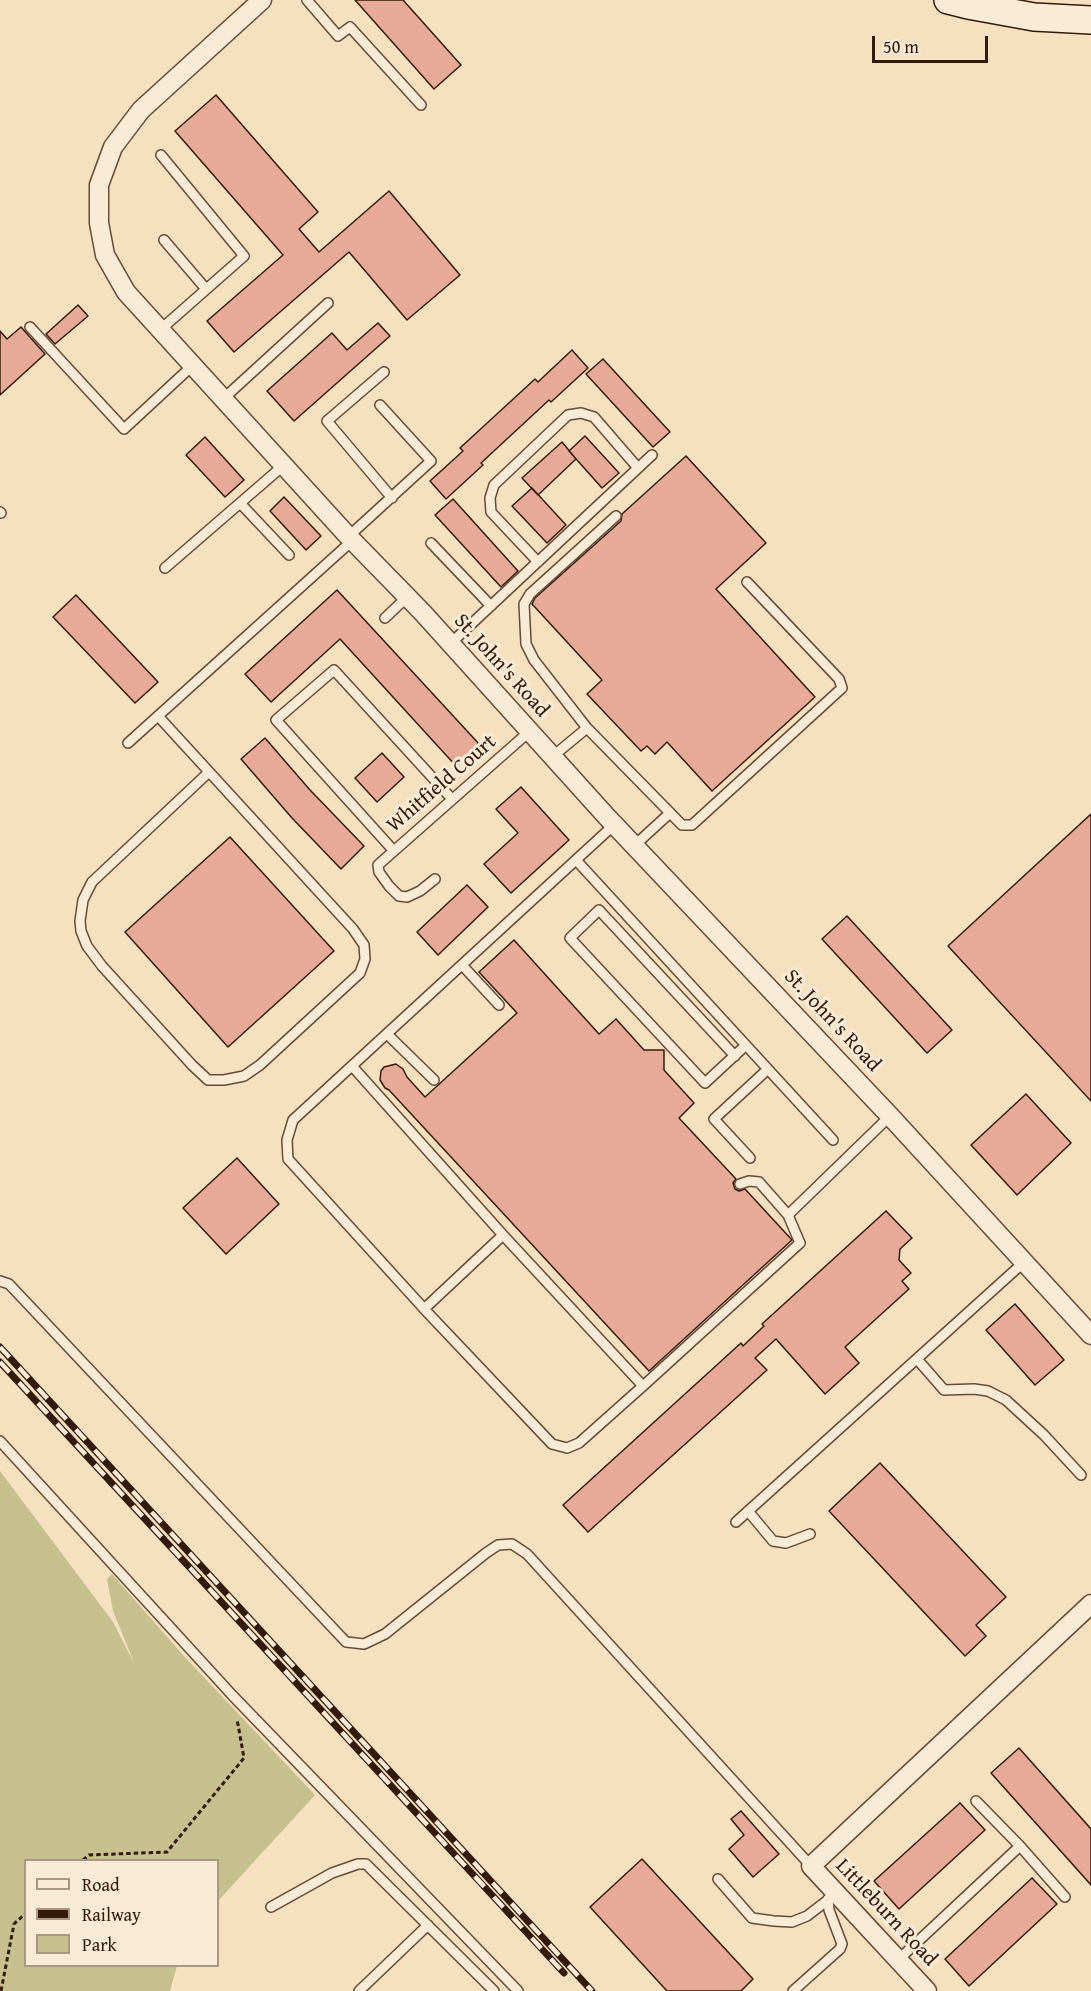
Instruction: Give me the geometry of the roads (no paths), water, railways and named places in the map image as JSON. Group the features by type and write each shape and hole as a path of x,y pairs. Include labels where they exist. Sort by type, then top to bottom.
{"main road":[{"path":"948,0 1034,17 1091,20"}],"street":[{"name":"St. John's Road","path":"262,0 141,110 113,147 99,185 99,223 105,255 126,292 351,538 451,643 552,757 890,1116 1091,1335"},
{"path":"811,1866 1091,1604"},
{"name":"Littleburn Road","path":"811,1866 833,1896 927,1991"}],"lane":[{"path":"307,0 338,36 350,27 421,105"},
{"path":"160,330 244,256 161,155"},
{"path":"164,240 206,289"},
{"path":"223,399 328,303"},
{"path":"30,327 124,429 192,366"},
{"path":"384,372 327,421 392,498"},
{"path":"128,743 351,538 431,461 380,405"},
{"path":"538,562 491,512 490,498 494,485 568,415 581,412 594,417 639,468"},
{"path":"451,643 652,455"},
{"path":"165,568 284,465"},
{"path":"240,502 289,555"},
{"path":"616,516 530,594 524,604 526,644 534,660 587,728 682,825 692,825 842,688 839,679 747,582"},
{"path":"431,543 490,606"},
{"path":"385,618 407,597"},
{"path":"393,850 276,720 334,670 452,799"},
{"path":"158,717 209,772 353,929 364,945 365,959 360,973 260,1065 244,1076 224,1080 208,1080 192,1065 92,953 81,932 80,921 83,900 92,882 209,772"},
{"path":"552,757 587,728"},
{"name":"Whitfield Court","path":"435,879 420,891 407,897 399,896 379,872 378,865 530,731"},
{"path":"635,845 670,813"},
{"path":"615,824 293,1120 287,1140 288,1158 424,1309 552,1444 567,1448 579,1443 800,1243 788,1215 759,1182 749,1181 740,1184"},
{"path":"576,860 833,1140"},
{"path":"735,1056 727,1047 631,945 599,910 570,938 705,1083 722,1068 730,1060 738,1053 746,1045"},
{"path":"462,965 499,1005"},
{"path":"387,1034 434,1080"},
{"path":"352,1066 503,1235 643,1386"},
{"path":"750,1158 714,1119 768,1069"},
{"path":"788,1215 890,1116"},
{"path":"424,1309 503,1235"},
{"path":"736,1522 1023,1263"},
{"path":"0,1281 9,1284 346,1642 364,1644 385,1634 486,1553 498,1545 512,1545 527,1554 811,1866"},
{"path":"917,1359 944,1390 988,1391 1006,1400 1044,1435 1081,1475"},
{"path":"0,1441 233,1696 518,1991"},
{"path":"748,1511 773,1541 786,1543 810,1534"},
{"path":"976,1801 1065,1897"},
{"path":"898,1960 1020,1846"},
{"path":"271,1907 332,1873 358,1864 366,1864 494,1991"},
{"path":"718,1879 752,1918 792,1922 807,1916 833,1896"},
{"path":"793,1991 840,1949 842,1944 830,1910 833,1896"},
{"path":"359,1991 428,1925"}],"railway":[{"path":"0,1347 592,1991"},
{"path":"0,1362 564,1973"}]}
